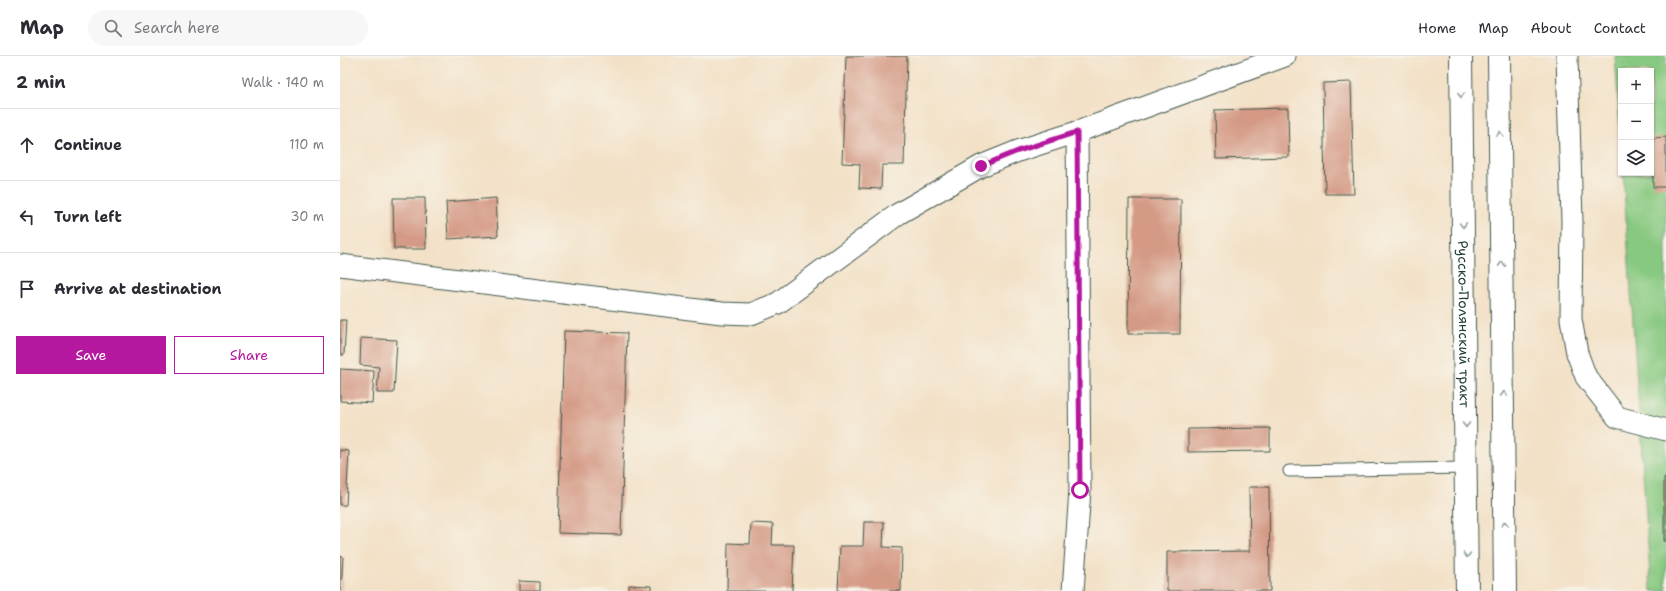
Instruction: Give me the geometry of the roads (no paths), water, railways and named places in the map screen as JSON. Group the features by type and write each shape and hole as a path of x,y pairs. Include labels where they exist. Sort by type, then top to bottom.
{"main road":[{"name":"Русско-Полянский тракт","path":"1461,56 1467,591"},
{"path":"1499,56 1505,591"}],"street":[{"path":"340,266 714,312 751,314 778,303 898,214 981,166 1018,151 1077,132 1285,56"},
{"path":"1567,56 1572,221 1571,319 1577,353 1586,377 1617,417 1666,430"},
{"path":"1073,591 1080,490 1077,132"}],"lane":[{"path":"1289,471 1466,468"}]}
